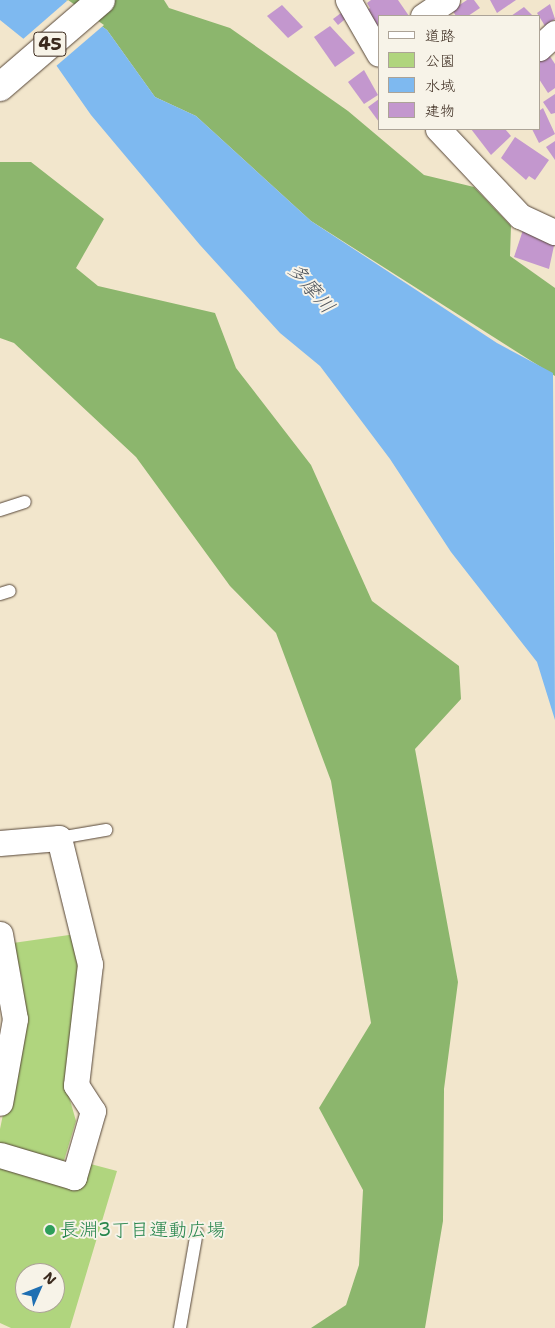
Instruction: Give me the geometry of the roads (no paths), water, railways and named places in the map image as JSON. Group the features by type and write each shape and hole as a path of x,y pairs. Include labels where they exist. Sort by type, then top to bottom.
{"main road":[{"name":"45","path":"0,87 101,0"}],"street":[{"path":"348,0 378,50"},
{"path":"540,47 555,33"},
{"path":"439,130 520,216 555,232"},
{"path":"0,843 59,838 90,964 76,1085 93,1111 74,1177 0,1155"},
{"path":"0,934 15,1019 0,1103"}],"lane":[{"path":"0,510 25,502"},
{"path":"59,838 106,830"},
{"path":"180,1328 197,1232"}],"water":[{"name":"多摩川","path":"0,0 66,0 107,30 155,97 196,116 311,221 497,343 553,373 555,720 537,662 451,552 390,459 320,366 280,333 200,245 91,115 56,65 0,20"}],"place":[{"name":"長淵3丁目運動広場","path":"50,1230"}]}
